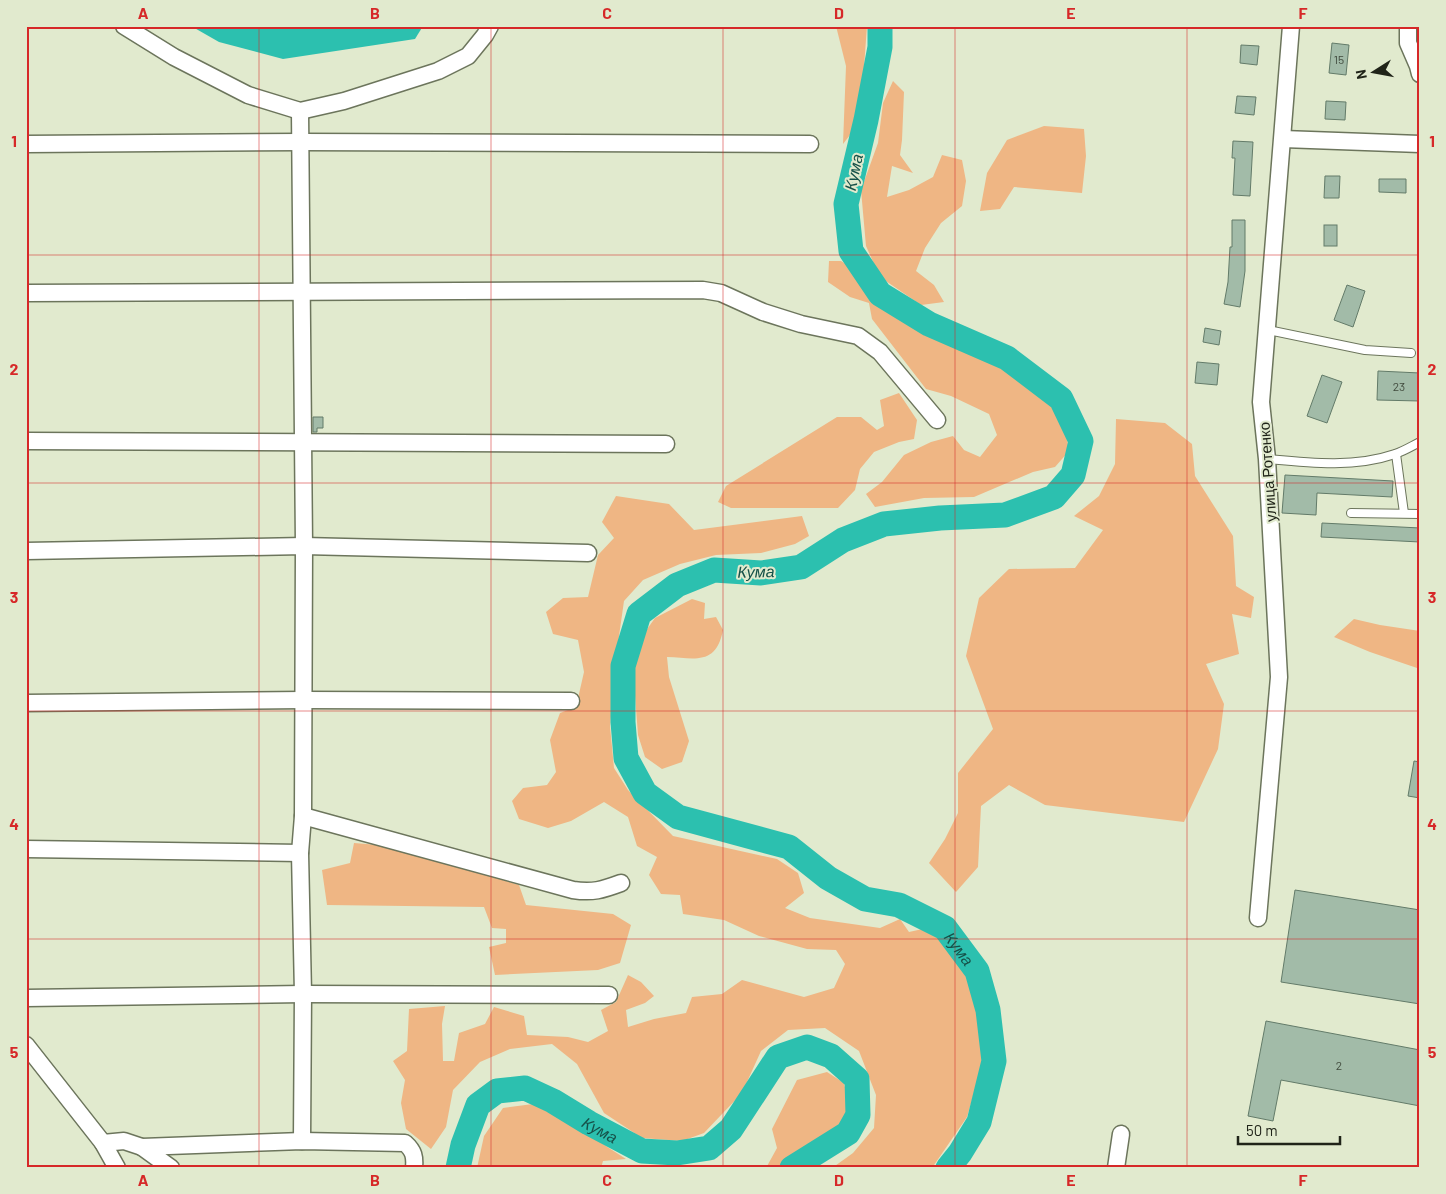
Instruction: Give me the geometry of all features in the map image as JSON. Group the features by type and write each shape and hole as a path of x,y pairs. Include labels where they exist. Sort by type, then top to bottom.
{"street":[{"path":"124,26 174,57 248,94 300,111 344,101 438,71 468,56 485,36 490,26"},
{"name":"улица Ротенко","path":"1258,918 1279,677 1267,459 1261,402 1291,26"},
{"path":"1408,26 1408,43 1420,74"},
{"path":"300,111 304,546 303,816 300,853 303,994 302,1141"},
{"path":"1283,139 1420,144"},
{"path":"26,144 301,142 810,144"},
{"path":"26,293 703,290 721,293 763,312 801,324 858,336 880,352 937,420"},
{"path":"26,441 666,444"},
{"path":"26,551 304,546 588,552"},
{"path":"26,703 303,700 571,701"},
{"path":"303,816 573,890 601,891 621,883"},
{"path":"26,849 300,853"},
{"path":"26,998 303,994 609,995"},
{"path":"26,1045 103,1143 117,1168"},
{"path":"1116,1168 1121,1134"},
{"path":"103,1143 124,1141 142,1147 171,1168"},
{"path":"142,1147 302,1141 405,1143 412,1149 415,1158 414,1168"}],"lane":[{"path":"1268,330 1366,350 1411,353"},
{"path":"1267,459 1319,464 1366,462 1396,454 1420,442"},
{"path":"1396,454 1404,513"},
{"path":"1351,513 1420,514"}],"shaded area":[{"path":"836,26 867,26 860,122 843,144 846,66"},
{"path":"893,81 904,92 900,155 913,173 892,166 887,197 909,190 933,177 942,155 962,160 966,181 962,206 941,223 925,248 916,271 934,285 944,302 921,305 880,277 866,246 861,190 878,143 883,103"},
{"path":"1044,126 1084,129 1086,156 1082,193 1014,187 1000,209 980,211 987,173 1007,140"},
{"path":"829,261 841,261 856,270 877,300 910,320 1003,361 1055,400 1065,425 1069,451 1055,467 1033,472 974,497 924,498 875,507 866,494 882,482 904,455 931,442 953,436 964,450 980,457 997,435 989,414 951,396 926,389 872,319 869,303 850,297 828,282"},
{"path":"899,393 917,420 914,439 899,442 874,452 860,469 855,490 838,508 731,508 718,502 726,486 837,417 861,417 877,430 884,426 880,400"},
{"path":"1116,419 1165,423 1192,444 1195,476 1233,536 1236,586 1254,597 1251,618 1232,614 1239,654 1206,664 1224,704 1218,749 1184,822 1045,805 1009,785 981,806 978,867 956,892 929,863 945,839 958,813 958,773 993,729 966,656 979,598 1009,569 1075,568 1103,530 1074,516 1099,496 1115,464"},
{"path":"616,496 669,504 694,530 802,516 809,536 795,544 761,553 716,555 680,564 643,580 624,601 610,726 614,768 628,790 673,836 777,859 798,873 804,893 785,908 810,918 880,928 900,919 909,932 927,928 944,941 966,972 978,1016 983,1062 967,1117 932,1168 832,1168 853,1153 874,1128 876,1095 859,1051 825,1028 788,1030 761,1051 742,1093 704,1133 682,1141 642,1138 604,1113 577,1064 552,1044 510,1049 480,1062 453,1090 446,1127 431,1149 406,1129 401,1103 405,1080 393,1061 407,1051 409,1009 445,1006 442,1024 443,1061 454,1061 459,1033 485,1024 494,1007 524,1016 527,1035 568,1037 588,1042 608,1031 601,1010 616,1002 628,975 641,982 654,996 645,1003 626,1010 628,1027 654,1019 686,1013 692,997 722,994 742,980 804,997 834,988 845,964 836,950 807,949 759,936 724,920 683,914 680,895 661,894 649,875 657,857 637,846 628,817 604,802 571,821 548,828 519,819 512,801 523,788 547,785 556,772 550,740 560,713 576,707 584,672 578,640 553,634 546,612 563,598 588,597 598,555 614,538 602,522"},
{"path":"692,599 705,603 704,619 716,617 723,630 720,642 710,655 695,658 667,657 669,677 689,741 682,762 662,769 645,757 638,735 633,669 640,639 655,618"},
{"path":"1354,619 1420,631 1420,669 1370,652 1334,637"},
{"path":"354,843 390,846 519,885 526,905 613,914 631,925 620,963 598,970 495,975 489,947 506,943 506,929 492,928 484,907 327,905 322,870 350,863"},
{"path":"827,1072 844,1083 849,1105 844,1128 778,1168 766,1168 777,1148 772,1129 797,1080"},
{"path":"533,1104 567,1121 626,1159 603,1161 601,1168 477,1168 484,1136 503,1108"}],"water":[{"path":"191,26 423,26 415,39 283,59 219,42"}],"building":[{"path":"1332,43 1349,45 1346,75 1329,73"},
{"path":"1241,45 1259,46 1257,65 1240,63"},
{"path":"1237,96 1256,97 1254,115 1235,113"},
{"path":"1326,101 1346,102 1345,120 1325,119"},
{"path":"1233,141 1253,142 1250,196 1233,195 1235,158 1232,158"},
{"path":"1325,176 1340,176 1339,198 1324,198"},
{"path":"1379,179 1406,179 1406,193 1379,192"},
{"path":"1232,220 1245,220 1245,271 1240,307 1224,304 1228,282 1230,247 1232,247"},
{"path":"1324,225 1337,225 1337,246 1324,246"},
{"path":"1347,285 1365,291 1353,327 1334,320"},
{"path":"1205,328 1221,331 1219,345 1203,342"},
{"path":"1197,362 1219,364 1217,385 1195,383"},
{"path":"1378,371 1420,373 1420,401 1377,400"},
{"path":"1322,375 1342,382 1327,423 1307,416"},
{"path":"313,417 323,417 323,428 317,428 317,432 313,432"},
{"path":"1285,475 1393,481 1392,497 1317,493 1316,515 1282,513"},
{"path":"1322,523 1420,528 1420,542 1321,537"},
{"path":"1414,761 1420,762 1420,798 1408,796"},
{"path":"1295,890 1420,910 1420,1004 1281,982"},
{"path":"1266,1021 1420,1050 1420,1106 1281,1080 1273,1121 1248,1116"}],"waterway":[{"name":"Кума","path":"880,26 880,47 866,120 846,204 851,251 880,294 929,324 1007,358 1061,399 1081,441 1073,475 1054,497 1005,515 940,518 884,524 843,540 801,567 761,573 714,570 677,585 639,614 623,666 623,722 626,758 645,793 678,817 789,847 828,878 865,899 899,905 945,928 977,971 988,1010 994,1061 979,1122 960,1153 948,1168"},
{"name":"Кума","path":"458,1168 463,1145 478,1105 497,1091 525,1088 553,1101 589,1123 642,1151 677,1153 709,1148 731,1129 778,1057 807,1047 831,1056 857,1079 858,1115 848,1133 792,1168"}]}
